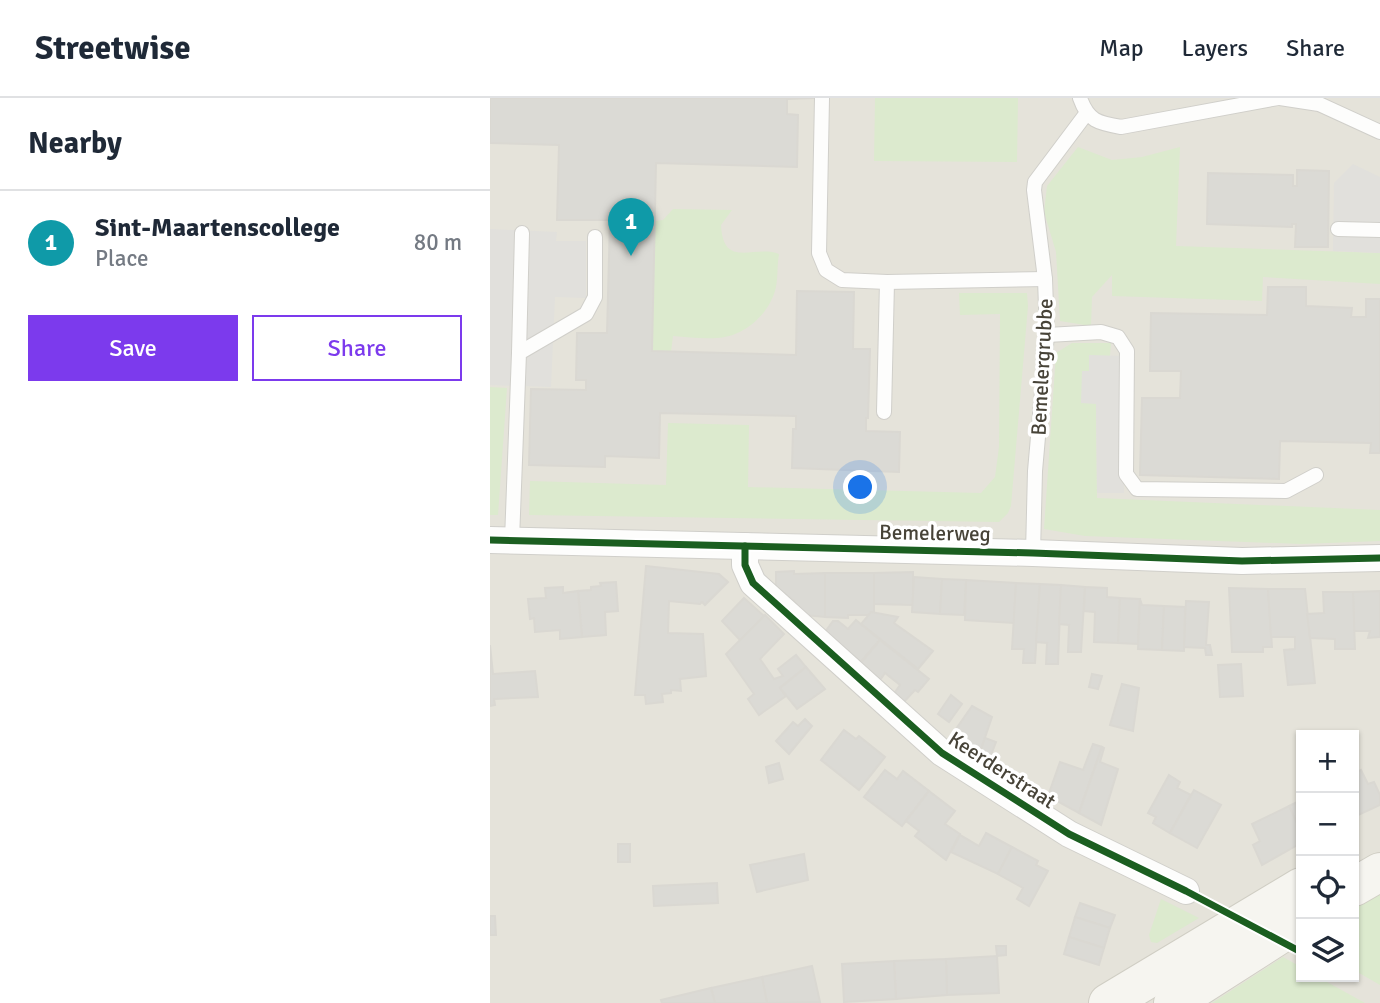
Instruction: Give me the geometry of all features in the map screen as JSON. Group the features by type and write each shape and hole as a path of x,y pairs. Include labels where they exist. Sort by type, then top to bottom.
{"street":[{"name":"Bemelerweg","path":"501,540 1242,561 1380,558"},
{"name":"Keerderstraat","path":"745,546 745,565 753,583 942,753 1069,834 1186,891"},
{"path":"1356,856 1380,844"},
{"path":"1359,884 1380,872"},
{"path":"1108,1003 1296,890"},
{"path":"1173,1003 1296,924"}],"lane":[{"path":"822,98 820,239 821,261 826,270 842,280 887,282 1045,279"},
{"path":"1080,98 1086,114 1101,123 1121,127 1279,98 1319,104 1380,132"},
{"name":"Bemelergrubbe","path":"1033,553 1035,471 1047,335 1045,279 1034,190 1035,182 1086,114"},
{"path":"1338,229 1380,230"},
{"path":"501,540 519,353 522,233"},
{"path":"519,353 586,314 595,297 595,237"},
{"path":"884,412 887,282"},
{"path":"1047,335 1101,332 1118,337 1127,351 1126,474 1137,489 1286,491 1316,475"}],"shaded area":[{"path":"490,98 1380,98 1380,1003 490,1003"},
{"path":"1353,164 1380,177 1380,253 1333,251 1334,183"},
{"path":"490,229 557,232 556,241 586,241 586,298 555,297 551,387 490,385"},
{"path":"1089,355 1125,356 1124,493 1097,493 1096,404 1081,403 1082,371 1089,371"}],"green space":[{"path":"875,98 1018,98 1017,162 874,161"},
{"path":"1078,147 1112,160 1142,157 1180,147 1176,246 1380,253 1380,284 1263,277 1262,301 1112,296 1112,275 1092,297 1091,326 1060,321 1056,252 1044,212 1047,186"},
{"path":"673,209 732,210 721,225 723,239 734,251 779,254 777,283 773,297 762,315 746,329 717,338 673,336 671,352 652,351 655,221 663,220"},
{"path":"959,293 1027,293 1011,506 999,522 529,515 530,481 666,485 668,423 749,425 748,487 981,493 995,477 999,447 1000,314 960,315"},
{"path":"1072,343 1111,343 1110,356 1089,356 1089,371 1082,371 1096,404 1097,498 1380,510 1380,541 1301,544 1085,536 1044,529 1056,353"},
{"path":"490,387 507,388 498,515 490,515"},
{"path":"1380,892 1380,985 1359,973 1359,905"},
{"path":"1161,899 1199,918 1157,943 1151,942 1149,935"},
{"path":"1283,957 1296,964 1296,982 1327,982 1365,1003 1212,1003"}],"building":[{"path":"490,98 815,98 787,99 787,114 798,115 797,167 656,163 652,351 796,355 797,291 854,292 853,349 870,349 866,431 900,432 899,472 792,468 796,416 660,413 659,458 605,456 605,467 529,465 531,389 586,390 586,380 576,380 577,333 607,333 610,220 557,220 559,145 490,143"},
{"path":"1297,170 1329,171 1328,247 1295,247 1296,224 1292,224 1292,227 1207,224 1208,173 1293,175 1293,186 1297,186"},
{"path":"1268,287 1306,287 1306,306 1352,308 1351,317 1366,317 1366,299 1380,299 1380,453 1370,453 1371,443 1280,441 1279,479 1140,475 1142,398 1180,398 1181,371 1150,371 1151,313 1267,315"},
{"path":"646,566 719,574 728,582 705,605 702,602 669,601 668,633 703,634 706,676 680,679 681,691 671,690 671,693 662,694 663,702 646,704 645,695 635,695"},
{"path":"794,571 794,574 825,573 825,617 804,615 794,601 776,587 776,572"},
{"path":"913,572 913,605 874,604 874,573"},
{"path":"825,573 874,573 874,612 868,615 848,615 848,618 825,617"},
{"path":"914,577 942,579 940,614 912,612"},
{"path":"942,579 966,580 964,615 940,614"},
{"path":"966,580 1016,583 1014,623 965,620"},
{"path":"616,582 618,611 605,612 606,635 582,637 578,591 591,590 591,587 601,586 600,583"},
{"path":"1016,583 1040,584 1035,663 1023,663 1024,649 1012,649"},
{"path":"1040,584 1061,585 1058,664 1046,664 1047,643 1036,642"},
{"path":"1061,585 1085,587 1081,652 1068,652 1069,625 1059,624"},
{"path":"563,587 563,593 578,591 582,637 560,639 560,630 535,632 534,618 530,619 528,599 546,598 545,588"},
{"path":"1085,587 1107,588 1107,597 1120,598 1118,643 1094,642 1095,612 1084,611"},
{"path":"1229,588 1268,589 1272,647 1263,647 1263,652 1232,652"},
{"path":"1268,589 1305,589 1315,683 1288,685 1284,650 1295,649 1295,637 1271,637"},
{"path":"1380,591 1380,637 1368,638 1370,631 1354,631 1353,592"},
{"path":"1323,592 1353,592 1355,649 1335,649 1335,639 1310,638 1307,614 1324,613"},
{"path":"744,598 764,616 740,640 722,621"},
{"path":"1120,598 1140,599 1138,644 1118,643"},
{"path":"1140,599 1142,605 1164,606 1162,650 1138,649"},
{"path":"1186,601 1209,602 1206,645 1210,645 1212,655 1206,655 1205,648 1184,647"},
{"path":"1164,606 1185,607 1184,651 1162,650"},
{"path":"871,612 898,617 894,623 933,651 918,669 861,624"},
{"path":"765,615 784,634 760,659 774,679 783,676 778,669 796,655 806,667 780,688 786,696 759,715 748,699 754,694 726,654"},
{"path":"856,620 880,640 861,662 825,632 833,621 838,621 848,629"},
{"path":"880,640 929,679 903,703 893,695 900,685 885,673 878,683 858,666"},
{"path":"490,645 493,674 535,671 538,697 494,699 495,705 490,706"},
{"path":"1241,664 1243,696 1220,697 1218,665"},
{"path":"806,667 825,689 797,709 780,688"},
{"path":"1092,674 1102,676 1098,689 1089,687"},
{"path":"1122,684 1139,688 1133,731 1110,725"},
{"path":"951,695 962,704 949,722 938,714"},
{"path":"972,706 992,717 978,758 949,739"},
{"path":"805,719 812,726 789,754 776,741 793,722 798,726"},
{"path":"844,730 856,739 859,736 885,757 859,790 821,760"},
{"path":"985,738 996,742 989,760 979,756"},
{"path":"1093,744 1102,747 1079,813 1048,796 1060,762 1083,770"},
{"path":"1102,747 1104,748 1100,762 1118,769 1101,825 1079,813"},
{"path":"779,763 783,779 769,783 766,767"},
{"path":"885,770 897,779 903,771 929,791 902,826 864,797"},
{"path":"1361,770 1368,784 1374,782 1380,795 1380,805 1359,815 1359,793"},
{"path":"1169,775 1180,782 1177,788 1191,795 1170,833 1153,823 1156,817 1148,813"},
{"path":"1194,790 1221,805 1197,848 1170,833"},
{"path":"929,791 955,811 945,824 960,834 946,860 915,836 919,831 906,821"},
{"path":"1296,802 1296,821 1289,806"},
{"path":"1289,806 1296,821 1296,846 1262,865 1253,845 1260,841 1252,824"},
{"path":"986,833 1012,847 998,874 951,852 960,835 979,846"},
{"path":"618,844 630,844 630,862 618,862"},
{"path":"1012,847 1038,861 1036,865 1048,871 1029,906 1017,899 1023,888 998,874"},
{"path":"804,854 808,880 757,892 750,865"},
{"path":"717,883 718,903 654,906 653,886"},
{"path":"1080,903 1115,915 1110,928 1075,917"},
{"path":"490,916 495,916 496,935 490,935"},
{"path":"1075,917 1110,928 1104,948 1069,937"},
{"path":"1069,937 1104,948 1099,965 1064,954"},
{"path":"996,946 1006,946 1006,955 997,956"},
{"path":"997,956 999,993 947,995 946,959"},
{"path":"946,959 947,995 896,999 894,961"},
{"path":"894,961 896,999 844,1002 842,964"},
{"path":"812,966 820,1002 767,1003 762,977"},
{"path":"762,977 767,1003 715,1003 711,988"},
{"path":"711,988 715,1003 662,1003 661,1000"}],"cycle path":[{"path":"490,540 1033,553 1242,561 1380,558"},
{"path":"745,546 745,565 753,583 942,753 1069,834 1186,891 1296,949"}],"place":[{"name":"Sint-Maartenscollege","path":"631,256"}]}
